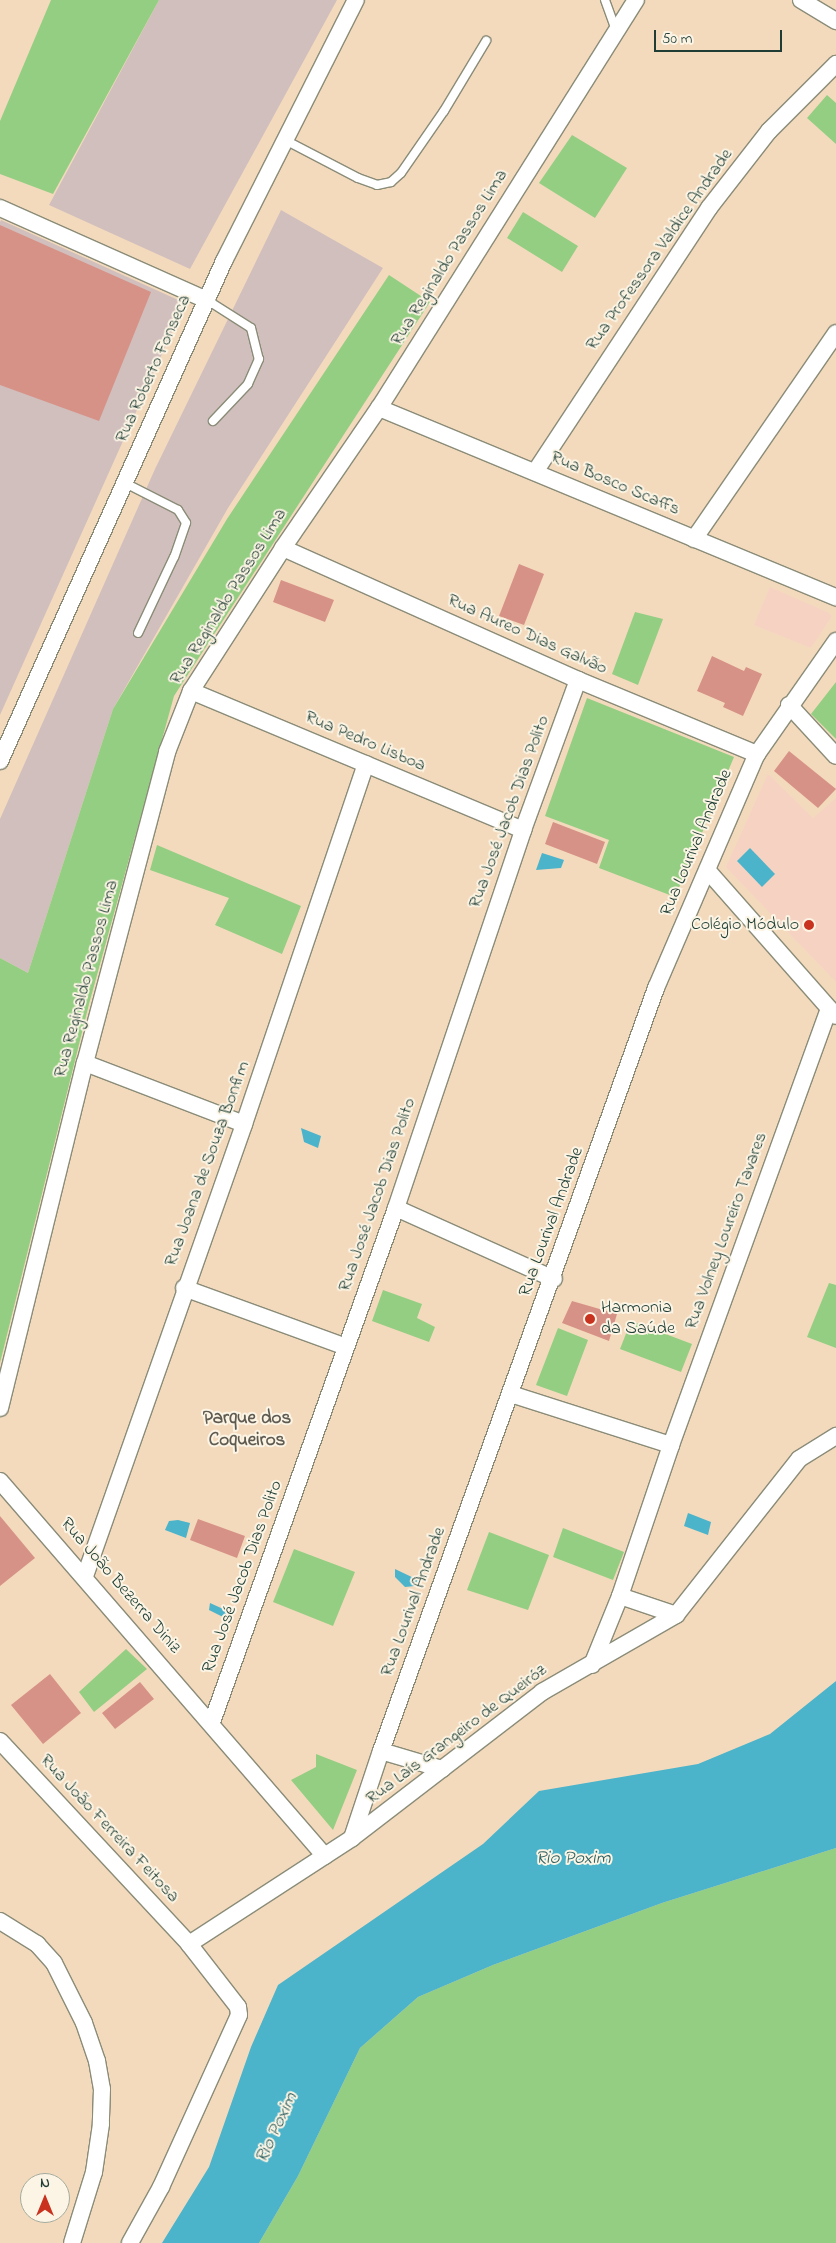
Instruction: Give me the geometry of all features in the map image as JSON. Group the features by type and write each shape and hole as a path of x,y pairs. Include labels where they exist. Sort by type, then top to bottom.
{"street":[{"name":"Rua Roberto Fonseca","path":"0,761 207,300 356,0"},
{"name":"Rua Reginaldo Passos Lima","path":"0,1408 85,1063 167,752 191,691 283,548 379,408 636,0"},
{"path":"801,0 836,21"},
{"name":"Rua Professora Valdice Andrade","path":"535,472 709,208 770,132 836,64"},
{"path":"0,208 207,300"},
{"path":"694,539 836,333"},
{"name":"Rua Bosco Scaffs","path":"379,408 836,597"},
{"name":"Rua Aureo Dias Galvão","path":"283,548 578,680 757,754"},
{"name":"Rua Lourival Andrade","path":"352,1838 381,1751 510,1394 554,1279 656,988 757,754 789,705 836,641"},
{"name":"Rua José Jacob Dias Polito","path":"212,1722 396,1208 523,830 578,680"},
{"name":"Rua Pedro Lisboa","path":"191,691 523,830"},
{"path":"789,705 836,756"},
{"name":"Rua Joana de Souza Bonfim","path":"85,1576 184,1288 244,1124 366,764"},
{"path":"708,871 832,1012"},
{"name":"Rua Volney Loureiro Tavares","path":"592,1664 620,1596 671,1445 832,1012"},
{"path":"85,1063 244,1124"},
{"path":"396,1208 554,1279"},
{"path":"184,1288 346,1347"},
{"path":"510,1394 671,1445"},
{"name":"Rua Laís Grangeiro de Queiróz","path":"189,1944 352,1838 542,1692 676,1615 799,1460 836,1436"},
{"name":"Rua João Bezerra Diniz","path":"0,1481 212,1722 325,1856"},
{"path":"620,1596 676,1615"},
{"name":"Rua João Ferreira Feitosa","path":"0,1741 189,1944 236,2002 239,2015 161,2187 130,2243"},
{"path":"381,1751 442,1769"},
{"path":"0,1921 37,1944 54,1962 84,2023 97,2061 102,2089 101,2124 94,2172 72,2243"}],"lane":[{"path":"605,0 616,31"},
{"path":"285,140 358,178 377,185 391,182 401,173 433,127 486,40"},
{"path":"207,300 251,328 259,359 248,384 213,421"},
{"path":"124,483 178,510 186,523 174,557 138,633"}],"shaded area":[{"path":"159,0 337,0 190,269 49,205"},
{"path":"281,210 383,268 228,508 113,709 28,973 0,958 0,819 155,469"},
{"path":"1,220 185,303 0,715 0,222"},
{"path":"770,587 827,612 832,616 811,648 754,625"},
{"name":"Colégio Módulo","path":"768,774 813,818 836,798 836,982 726,867"}],"green space":[{"path":"51,0 159,0 53,194 0,174 0,121"},
{"path":"827,95 836,103 836,144 807,118"},
{"path":"572,135 627,168 595,218 539,183"},
{"path":"523,212 578,246 562,272 507,238"},
{"path":"389,275 430,302 174,696 89,1004 0,1363 0,958 28,973 113,709 227,519"},
{"path":"635,612 663,619 638,685 612,674"},
{"path":"836,682 836,739 811,714"},
{"path":"587,698 734,757 675,897 599,868 609,840 545,816"},
{"path":"157,845 301,906 282,954 215,925 229,898 150,870"},
{"path":"829,1283 836,1285 836,1348 807,1337"},
{"path":"383,1290 422,1304 417,1318 435,1327 429,1342 372,1321"},
{"path":"631,1321 692,1344 681,1372 620,1349"},
{"path":"558,1328 588,1340 567,1396 536,1385"},
{"path":"563,1528 624,1552 613,1580 553,1557"},
{"path":"489,1532 549,1555 528,1610 467,1590"},
{"path":"294,1549 355,1572 333,1626 273,1602"},
{"path":"126,1649 147,1669 94,1712 79,1692"},
{"path":"316,1754 357,1770 333,1830 291,1780 316,1767"},
{"path":"836,1848 836,2243 259,2243 298,2176 360,2048 418,1997 493,1965 662,1903"}],"water":[{"path":"750,848 775,874 762,887 737,861"},
{"path":"542,853 564,860 561,868 536,870"},
{"path":"301,1128 321,1136 318,1148 304,1142"},
{"path":"688,1513 711,1522 708,1535 684,1526"},
{"path":"178,1520 190,1523 186,1538 165,1530 169,1521"},
{"path":"395,1569 418,1580 415,1586 405,1587 395,1577"},
{"path":"210,1603 232,1613 229,1620 209,1610"},
{"name":"Rio Poxim","path":"836,1681 836,1848 662,1903 493,1965 418,1997 360,2048 298,2176 259,2243 162,2243 209,2167 251,2047 278,1985 483,1844 539,1791 698,1764 770,1734"}],"building":[{"path":"0,225 151,292 99,421 0,385"},
{"path":"519,564 544,574 524,625 499,616"},
{"path":"281,580 334,600 325,622 273,602"},
{"path":"712,656 744,671 746,667 762,674 743,716 723,707 725,703 697,691"},
{"path":"789,751 836,789 818,808 774,771"},
{"path":"553,822 605,842 597,864 545,844"},
{"name":"Harmonia da Saúde","path":"572,1301 617,1314 609,1341 562,1323"},
{"path":"0,1516 35,1558 0,1586"},
{"path":"198,1519 245,1536 237,1558 190,1540"},
{"path":"50,1674 81,1713 43,1744 11,1705"},
{"path":"140,1682 154,1699 115,1729 102,1713"}],"place":[{"name":"Colégio Módulo","path":"809,925"},
{"name":"Harmonia da Saúde","path":"590,1319"}],"district":[{"name":"Parque dos Coqueiros","path":"247,1430"}]}
